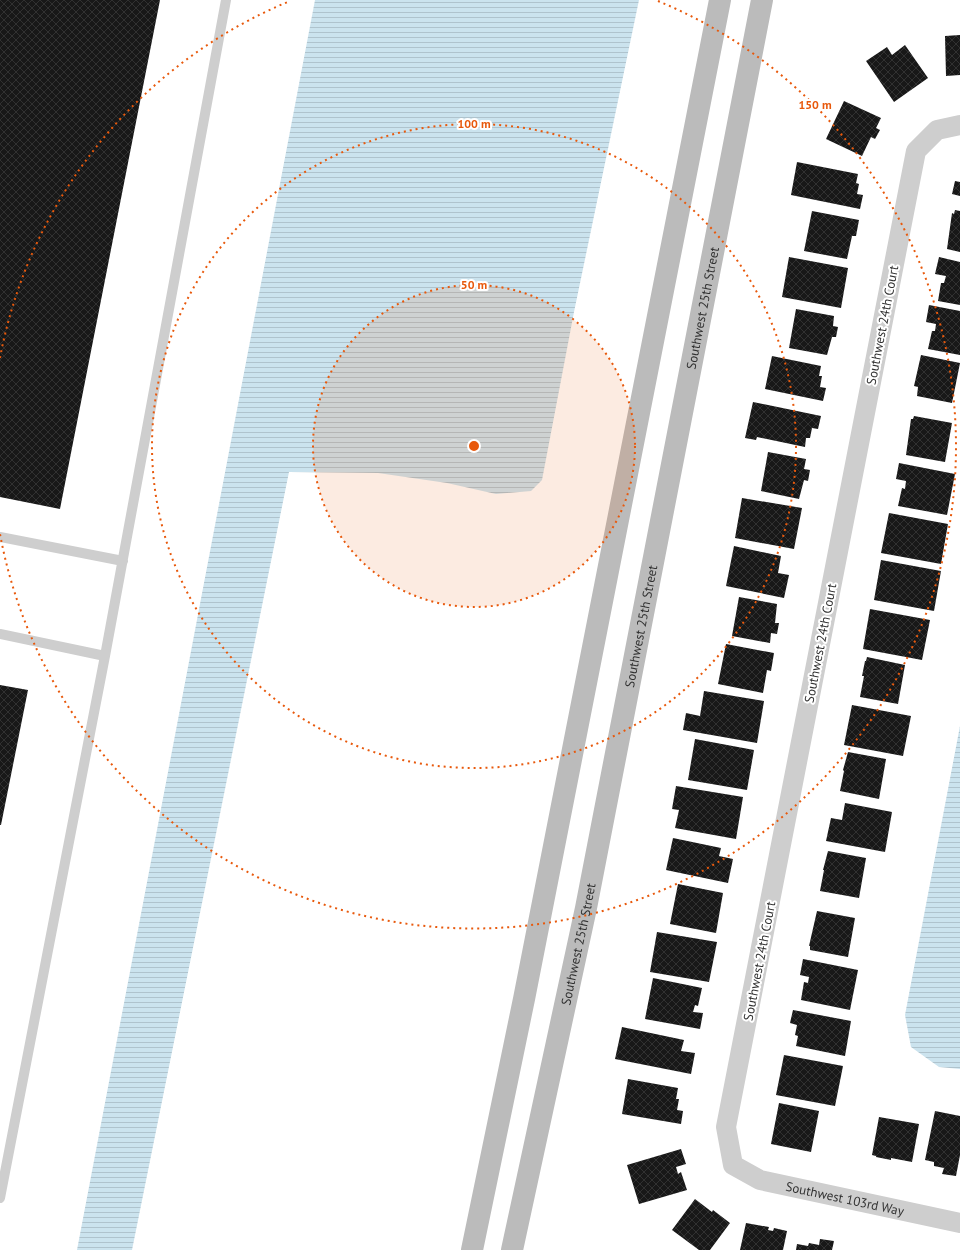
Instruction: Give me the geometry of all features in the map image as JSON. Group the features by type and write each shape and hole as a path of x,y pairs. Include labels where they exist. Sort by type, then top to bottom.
{"street":[{"path":"472,1250 526,991 720,0"},
{"name":"Southwest 25th Street","path":"512,1250 586,908 762,0"},
{"name":"Southwest 24th Court","path":"733,1165 726,1127 914,159 916,151 937,130 960,125"},
{"name":"Southwest 103rd Way","path":"733,1165 760,1180 960,1223"}],"lane":[{"path":"0,1198 106,656 226,0"},
{"path":"0,537 123,561"},
{"path":"0,634 106,656"}],"water":[{"path":"315,0 639,0 574,312 542,480 531,491 496,494 447,483 378,473 289,472 132,1250 77,1250"},
{"path":"960,726 960,1069 939,1067 911,1047 905,1015"}],"building":[{"path":"0,0 160,0 60,509 0,497"},
{"path":"960,35 960,75 946,76 945,36"},
{"path":"905,45 928,78 894,102 866,61 887,47 892,55"},
{"path":"844,101 881,118 876,128 880,130 875,139 871,137 862,156 826,139"},
{"path":"797,162 858,174 856,183 859,184 857,194 863,195 860,209 791,195"},
{"path":"955,181 960,182 960,196 952,194"},
{"path":"955,210 960,211 960,252 947,249 952,213 954,214"},
{"path":"812,211 859,220 856,236 852,236 847,259 804,251"},
{"path":"789,257 848,268 841,308 782,297"},
{"path":"939,257 960,262 960,305 938,301 941,283 944,283 946,276 935,274"},
{"path":"929,305 960,311 960,355 928,349 932,331 935,331 936,324 926,322"},
{"path":"796,309 834,316 833,326 838,327 836,337 832,337 827,355 789,348"},
{"path":"921,355 960,363 952,403 917,396 918,387 914,386"},
{"path":"772,356 821,366 819,376 822,376 820,387 826,388 823,401 765,389"},
{"path":"753,402 821,416 818,429 812,428 810,438 806,438 805,447 757,437 756,440 745,438"},
{"path":"914,416 952,423 945,462 906,455 911,419 913,419"},
{"path":"768,452 806,459 804,469 810,470 808,481 804,480 799,499 761,491"},
{"path":"899,463 955,474 947,515 898,506 902,488 905,489 906,481 896,479"},
{"path":"742,498 802,508 794,549 735,538"},
{"path":"889,513 948,524 941,564 881,553"},
{"path":"734,546 781,556 778,573 789,575 784,598 726,586"},
{"path":"881,560 941,571 934,611 874,600"},
{"path":"739,597 777,604 775,623 779,623 777,634 771,633 770,643 732,636"},
{"path":"870,609 930,620 922,660 863,649"},
{"path":"726,644 774,653 771,671 767,670 763,693 718,684"},
{"path":"867,657 905,665 898,704 860,697 864,676 862,676"},
{"path":"0,685 28,690 1,825 0,825"},
{"path":"704,691 764,701 757,743 683,730 686,713 700,716"},
{"path":"852,705 911,716 903,756 844,745"},
{"path":"695,739 754,750 747,790 688,780"},
{"path":"848,752 886,759 879,799 840,791 843,770"},
{"path":"676,786 743,797 736,839 675,828 679,810 672,809"},
{"path":"845,803 892,812 885,852 826,841 831,818 842,820"},
{"path":"673,838 721,848 719,856 733,859 728,883 666,870"},
{"path":"828,851 866,858 859,898 820,891"},
{"path":"678,884 723,893 716,933 670,924"},
{"path":"817,911 855,918 848,957 810,950 809,946"},
{"path":"657,932 717,942 709,982 650,972"},
{"path":"803,959 858,970 850,1010 801,1000 804,982 808,983 809,977 800,975"},
{"path":"653,978 702,988 698,1006 695,1005 693,1012 703,1013 700,1029 645,1019"},
{"path":"793,1010 851,1021 845,1056 796,1046 798,1036 795,1035 797,1025 790,1023"},
{"path":"622,1027 684,1040 681,1051 695,1053 691,1074 615,1059"},
{"path":"784,1055 843,1066 835,1106 776,1095"},
{"path":"628,1079 678,1088 676,1099 679,1099 677,1110 683,1111 681,1124 622,1114"},
{"path":"779,1103 819,1111 811,1152 771,1144"},
{"path":"935,1111 960,1116 960,1155 956,1176 942,1174 944,1168 934,1166 934,1162 925,1160"},
{"path":"879,1117 919,1124 912,1162 891,1158 891,1160 872,1155"},
{"path":"681,1149 686,1164 676,1167 678,1174 681,1172 687,1190 639,1204 627,1165"},
{"path":"695,1199 730,1223 710,1250 699,1250 672,1230"},
{"path":"746,1223 769,1227 768,1230 773,1231 774,1228 787,1231 783,1250 740,1250"},
{"path":"820,1239 834,1241 832,1250 796,1250 797,1244 808,1246 809,1243 819,1245"}]}
